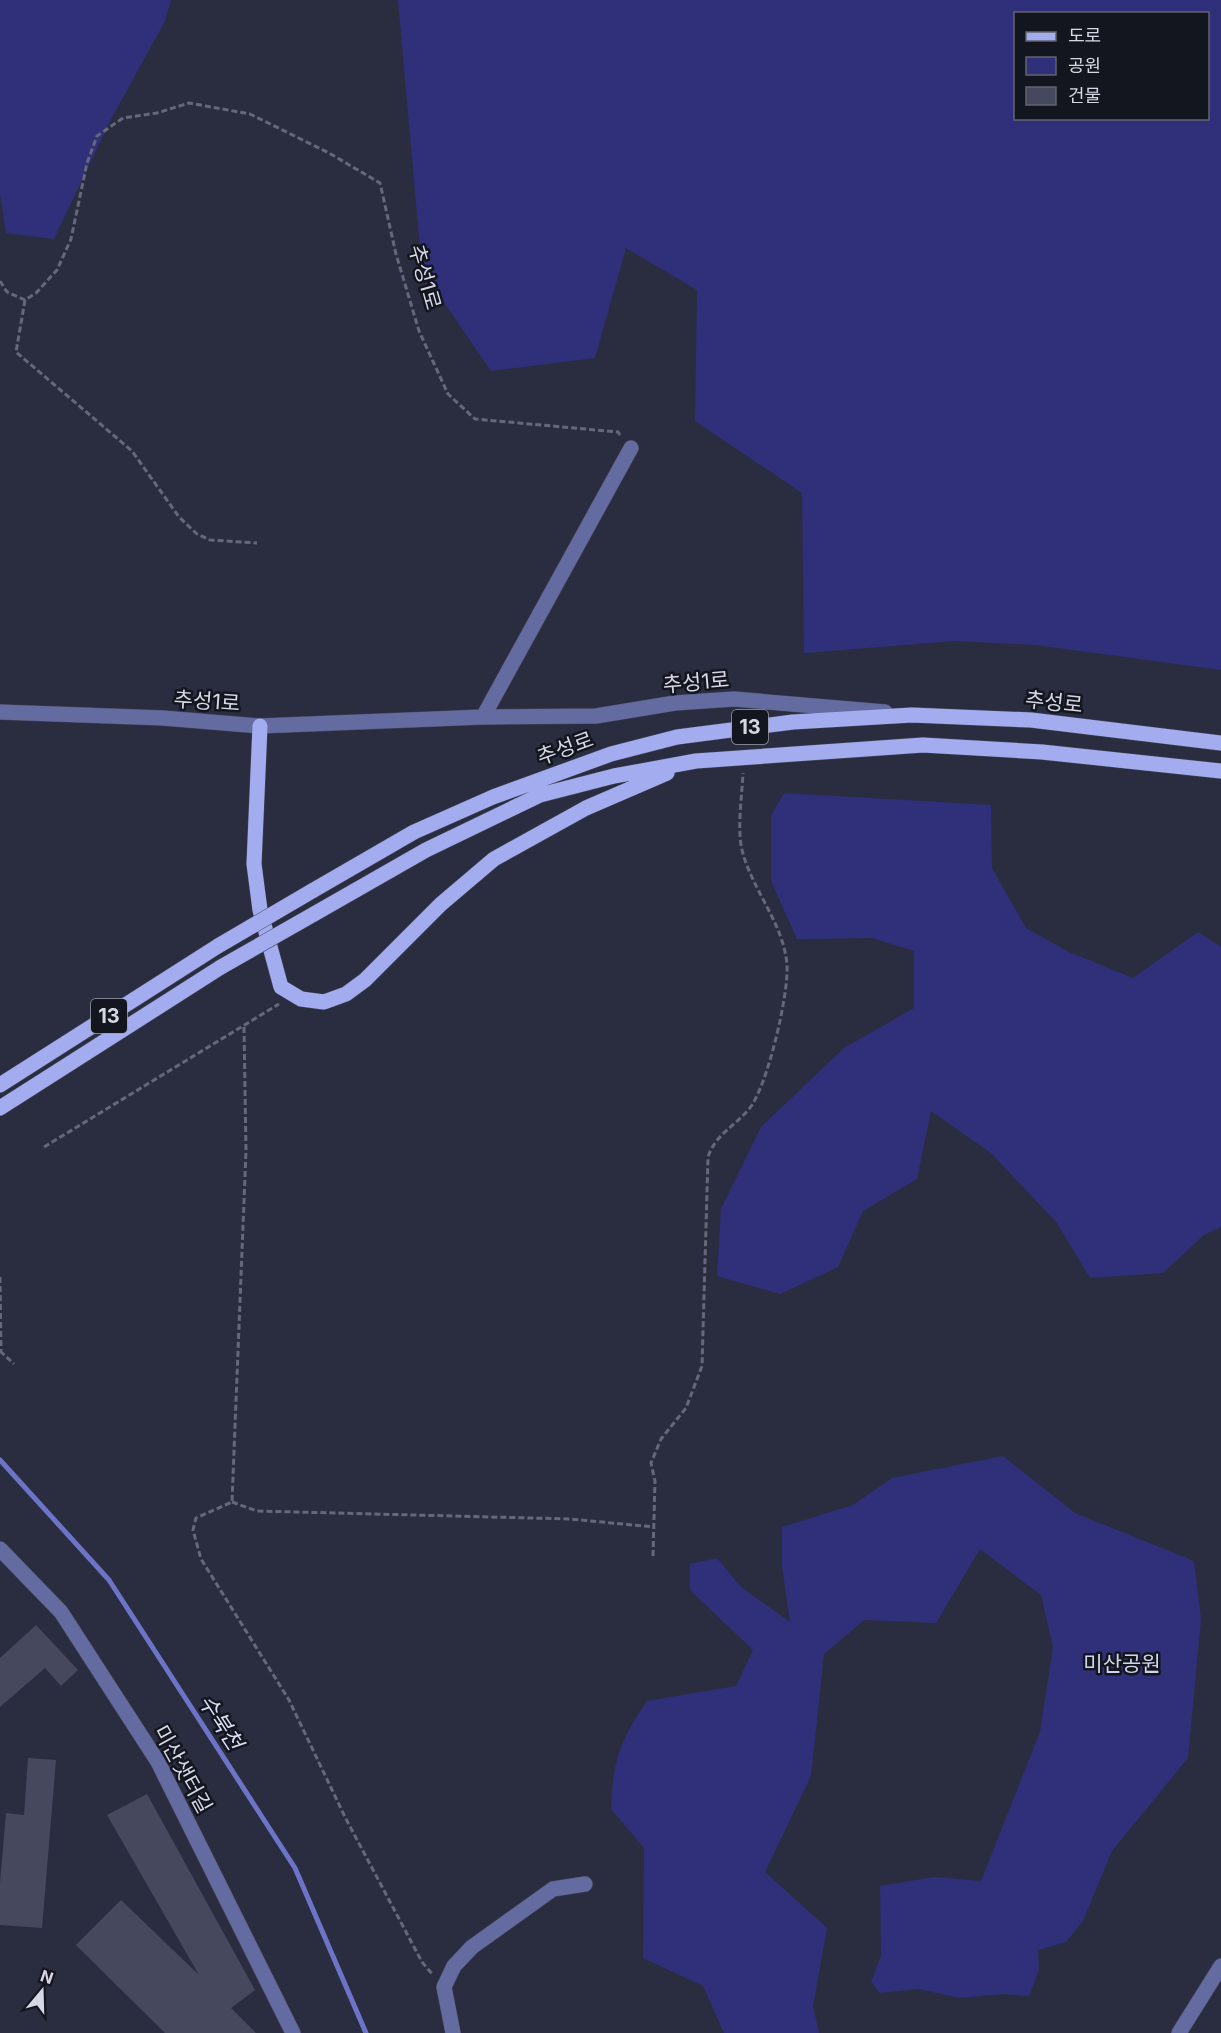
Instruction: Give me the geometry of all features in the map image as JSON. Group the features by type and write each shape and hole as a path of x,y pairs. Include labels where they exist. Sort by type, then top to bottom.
{"main road":[{"name":"추성로","path":"0,1085 218,946 414,832 493,797 611,754 677,737 793,722 912,715 1031,720 1221,743"},
{"path":"260,726 255,864 260,910 281,987 301,999 324,1002 346,994 365,980 441,904 494,859 586,808 696,761"},
{"name":"추성로","path":"5,1104 221,967 426,850 540,795 614,776 696,761 923,745 1042,752 1221,771"}],"street":[{"path":"483,717 631,448"},
{"name":"추성1로","path":"0,712 163,718 260,726 483,717 596,716 675,703 734,699 784,701 912,715"},
{"name":"미산샛터길","path":"0,1550 61,1612 158,1762 293,2033"},
{"path":"453,2033 444,1987 454,1966 472,1947 553,1889 585,1884"},
{"path":"1179,2033 1221,1966"}],"path":[{"name":"추성1로","path":"25,300 36,293 57,270 71,239 87,163 97,136 123,118 157,113 189,103 250,114 329,153 380,183 418,331 448,394 475,419 618,432 631,448"},
{"path":"0,281 7,292 25,300 16,352 132,452 179,517 197,534 210,540 257,543"},
{"path":"652,1556 655,1481 651,1463 661,1439 686,1408 702,1366 708,1157 712,1143 750,1108 767,1072 781,1008 787,965 779,934 742,850 745,759"},
{"path":"44,1147 244,1027 278,1005 286,992"},
{"path":"232,1502 246,1151 244,1027"},
{"path":"0,1277 0,1351 14,1364"},
{"path":"444,1987 422,1962 346,1819 289,1700 201,1559 193,1530 196,1518 232,1502 257,1511 570,1519 654,1527"}],"green space":[{"path":"0,0 171,0 165,21 109,123 54,239 6,233 0,194"},
{"path":"398,0 1221,0 1221,670 1036,645 955,641 804,653 802,493 695,421 697,290 626,248 595,358 491,371 422,270"},
{"path":"784,793 991,805 992,868 1026,928 1069,952 1133,978 1198,932 1221,947 1221,1227 1204,1235 1163,1273 1090,1278 1057,1223 991,1153 931,1111 917,1179 863,1211 838,1267 780,1294 717,1276 721,1209 761,1127 844,1048 914,1008 914,951 872,938 797,939 771,881 771,816"},
{"name":"미산공원","path":"1003,1456 1075,1513 1194,1561 1201,1619 1188,1758 1112,1851 1083,1921 1066,1942 1038,1950 1039,1969 1029,1996 1005,1994 959,1998 919,1989 880,1993 871,1982 881,1956 880,1886 934,1877 981,1881 1040,1732 1053,1647 1041,1595 980,1549 936,1623 864,1620 824,1654 811,1776 765,1872 827,1928 813,2006 819,2033 724,2033 703,1986 643,1958 644,1848 611,1809 616,1764 624,1740 647,1701 736,1686 753,1650 690,1590 690,1564 717,1558 741,1587 790,1622 782,1566 782,1527 853,1505 892,1478"}],"building":[{"path":"36,1625 78,1670 61,1686 45,1668 0,1707 0,1658"},
{"path":"28,1758 56,1760 42,1928 0,1925 0,1883 6,1813 24,1815"},
{"path":"147,1794 255,1990 231,2008 256,2033 165,2033 76,1945 121,1900 199,1975 107,1815"}],"waterway":[{"name":"수북천","path":"0,1460 109,1580 295,1868 366,2033"}]}
